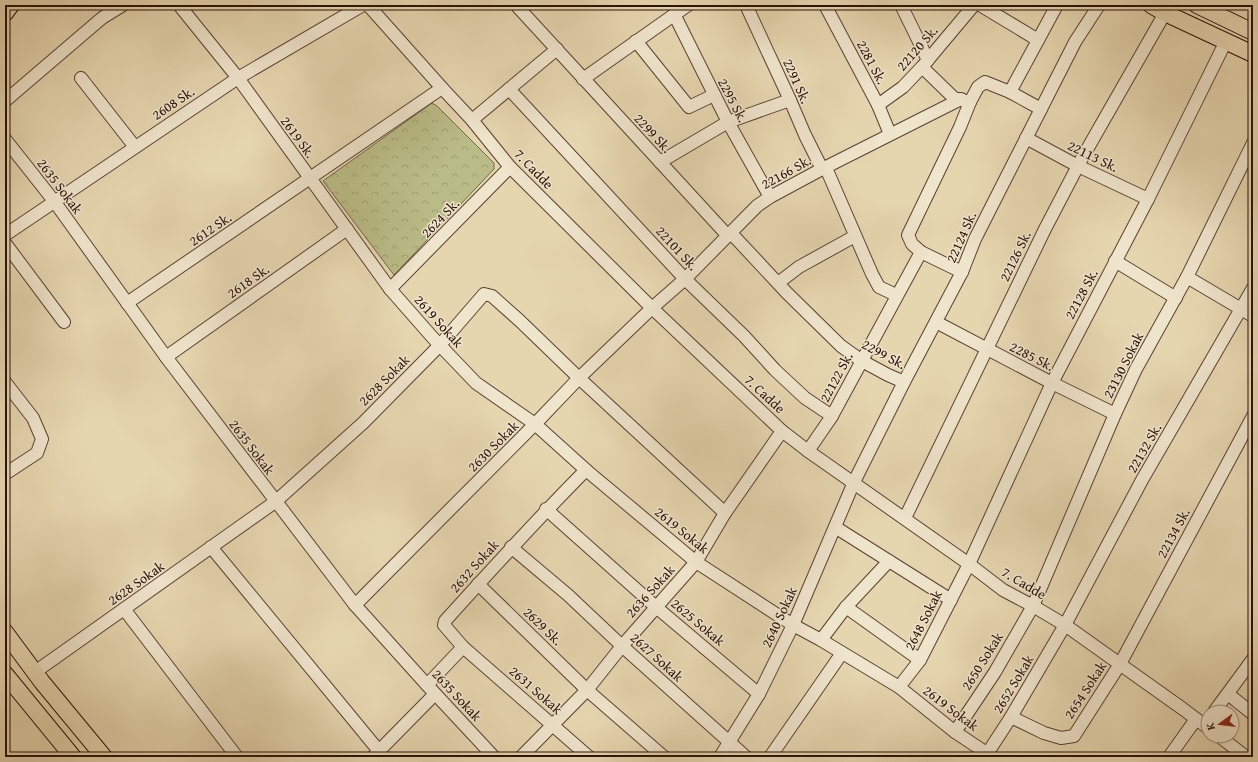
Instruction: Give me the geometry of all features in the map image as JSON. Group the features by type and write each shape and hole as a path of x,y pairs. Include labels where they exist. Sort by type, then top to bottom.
{"main road":[{"path":"5,13 11,5"},
{"path":"1151,5 1253,54"},
{"path":"1197,5 1253,32"},
{"path":"5,632 35,672 104,757"},
{"path":"5,674 73,757"}],"street":[{"path":"5,101 102,18 123,5"},
{"name":"2619 Sk.","path":"179,5 238,78 390,289"},
{"name":"2608 Sk.","path":"5,235 238,78 363,5"},
{"name":"7. Cadde","path":"368,5 472,120 510,167 652,308 782,431 808,451 969,564 1003,590 1065,625 1200,720"},
{"name":"2299 Sk.","path":"517,5 660,162 787,293 841,346 862,361 904,382"},
{"path":"583,78 688,5"},
{"name":"2291 Sk.","path":"746,5 790,100 804,135 824,168 872,274 879,287 896,295"},
{"name":"2281 Sk.","path":"825,5 878,105 890,134"},
{"path":"901,5 925,63 954,98 965,101"},
{"name":"22120 Sk.","path":"878,105 903,87 974,5"},
{"path":"980,5 1038,40"},
{"path":"1010,92 1057,5"},
{"name":"22124 Sk.","path":"854,482 904,382 962,272 975,239 1075,42 1099,5"},
{"name":"22126 Sk.","path":"905,518 1043,234 1078,166 1165,13"},
{"name":"2295 Sk.","path":"674,14 728,122 770,197"},
{"path":"636,41 689,107 714,95"},
{"name":"22128 Sk.","path":"969,564 1052,383 1148,198 1226,41"},
{"path":"472,120 557,49"},
{"path":"80,78 135,147"},
{"path":"962,272 921,252 912,244 908,235 960,127 965,101 985,82 1010,92 1041,109"},
{"name":"2612 Sk.","path":"127,303 442,88"},
{"name":"22101 Sk.","path":"509,89 685,279 744,336 775,370 805,398 832,416"},
{"path":"660,162 728,122 790,100"},
{"name":"22166 Sk.","path":"652,308 685,279 757,206 770,197 890,134 965,101"},
{"name":"22113 Sk.","path":"1026,138 1078,166 1148,198"},
{"name":"2635 Sokak","path":"5,139 54,201 166,357 355,605 494,757"},
{"name":"23130 Sokak","path":"1033,606 1115,414 1136,369 1187,277 1253,143"},
{"name":"2624 Sk.","path":"390,289 510,167"},
{"name":"2618 Sk.","path":"166,357 347,229"},
{"path":"778,283 799,267 856,236"},
{"path":"5,243 64,322"},
{"name":"22122 Sk.","path":"808,451 832,416 896,295 921,252"},
{"path":"1115,261 1176,298"},
{"path":"1187,277 1253,316"},
{"name":"22132 Sk.","path":"1065,625 1142,480 1253,288"},
{"name":"2619 Sokak","path":"390,289 476,383 536,424 586,470 696,562 793,625 899,687 986,755"},
{"name":"2628 Sokak","path":"35,672 275,502 362,423 440,345 484,294 492,296 520,321 579,378 725,513"},
{"name":"2630 Sokak","path":"355,605 536,424 579,378 652,308"},
{"name":"2285 Sk.","path":"936,322 1052,383 1115,414"},
{"path":"5,382 33,418 42,439 37,453 5,474"},
{"name":"22134 Sk.","path":"1120,664 1253,416"},
{"name":"2636 Sokak","path":"521,757 587,690 622,646 696,562 725,513 782,431"},
{"name":"2632 Sokak","path":"463,647 444,625 445,621 546,509 586,470"},
{"name":"2640 Sokak","path":"720,757 759,694 793,625 854,482"},
{"name":"2625 Sokak","path":"546,509 656,607 759,694"},
{"path":"835,527 951,600"},
{"path":"211,547 376,754 435,694"},
{"name":"2627 Sokak","path":"511,547 568,595 622,646 746,757"},
{"path":"821,640 846,606 889,560"},
{"name":"2648 Sokak","path":"899,687 920,660 969,564"},
{"name":"2629 Sk.","path":"478,584 587,690 664,757"},
{"path":"846,606 920,660"},
{"name":"2650 Sokak","path":"955,732 995,672 1033,606"},
{"path":"124,609 237,757"},
{"name":"2652 Sokak","path":"986,755 1011,717 1065,625"},
{"path":"427,685 463,647"},
{"name":"2631 Sokak","path":"463,647 589,757"},
{"path":"770,757 842,653"},
{"path":"1220,704 1253,659"},
{"name":"2654 Sokak","path":"1011,717 1044,733 1061,738 1074,736 1120,664"},
{"path":"1228,694 1253,714"},
{"path":"1169,757 1200,727"},
{"path":"1229,744 1246,757"}],"green space":[{"path":"432,103 437,106 494,163 494,169 394,275 323,181"}]}
